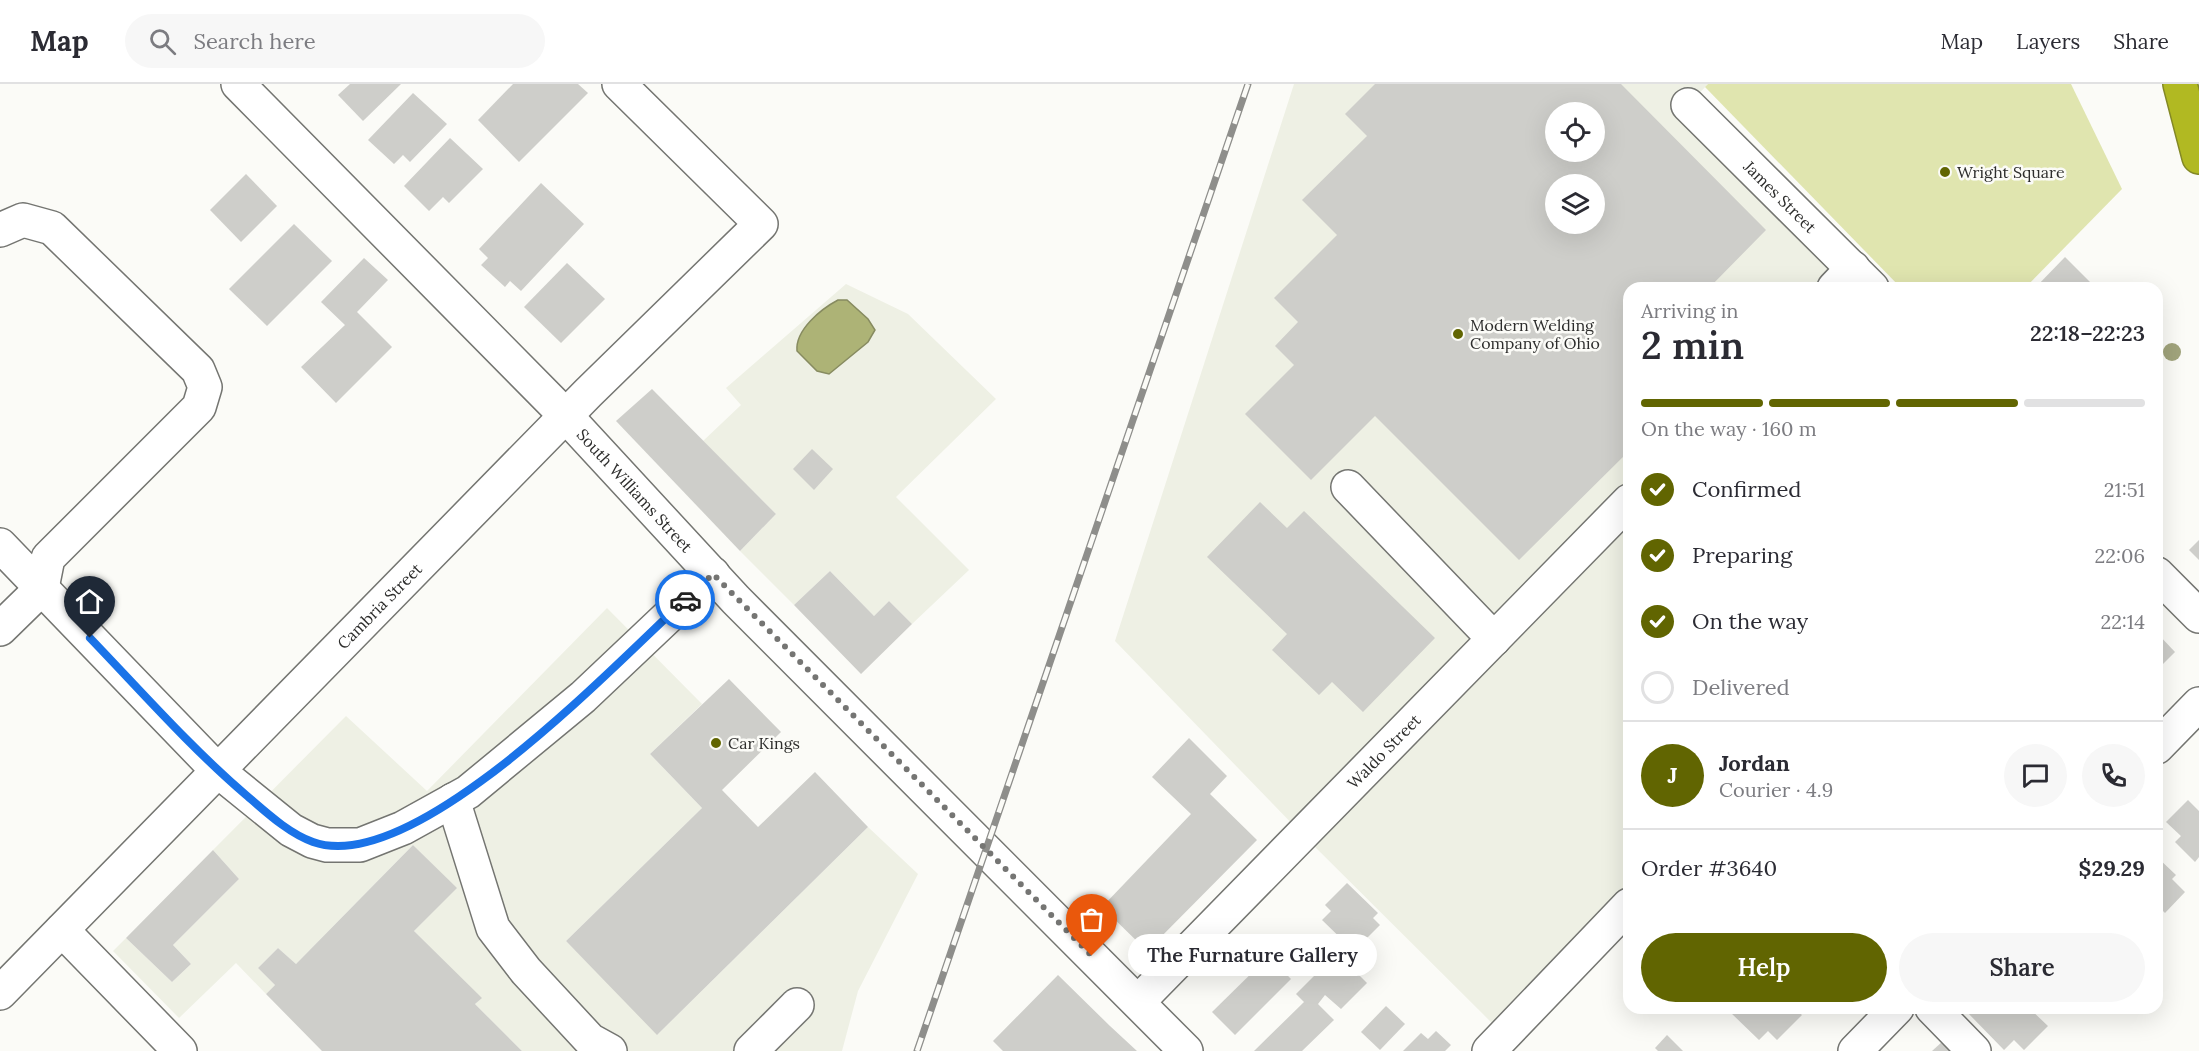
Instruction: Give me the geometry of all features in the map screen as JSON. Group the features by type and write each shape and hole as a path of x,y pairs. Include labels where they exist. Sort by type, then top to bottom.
{"highway":[{"path":"2180,84 2199,157"}],"street":[{"name":"South Williams Street","path":"238,84 566,416 713,574 1186,1051"},
{"name":"Cambria Street","path":"0,993 566,416 761,224 619,84"},
{"name":"James Street","path":"1688,105 1853,281"},
{"path":"0,230 23,220 52,228 198,370 206,387 199,407 48,558 42,588 0,629"},
{"path":"1348,487 1494,639"},
{"name":"Waldo Street","path":"1138,1002 1623,507"},
{"path":"0,544 218,771 269,815 291,830 312,842 327,845 360,845 404,828 468,792 583,697 713,574"},
{"path":"2163,580 2199,616"},
{"path":"2163,741 2199,704"},
{"path":"453,800 494,928 526,971 590,1040 610,1051"},
{"path":"1489,1051 1623,911"},
{"path":"62,930 180,1051"},
{"path":"751,1051 797,1005"},
{"path":"1855,1051 1891,1014"},
{"path":"1938,1014 1974,1051"}],"shaded area":[{"name":"Modern Welding Company of Ohio","path":"1294,84 1708,84 1688,105 1853,268 1840,282 1623,282 1623,895 1495,1026 1302,834 1115,641"},
{"path":"1708,84 2071,84 2122,189 2031,282 1895,282 1705,87"},
{"path":"846,284 908,314 996,399 896,497 969,570 912,624 889,601 874,616 830,571 794,605 740,551 776,514 703,441 741,405 726,388"},
{"path":"838,300 847,300 868,319 875,330 868,342 829,374 817,371 797,351 797,343 810,321"},
{"path":"607,608 702,704 650,754 702,808 566,941 658,1034 868,827 918,874 858,991 842,1051 522,1051 475,1004 481,998 414,931 456,888 413,845 296,964 278,948 258,968 275,985 266,994 236,963 179,1018 113,951 126,938 172,982 191,964 173,945 239,879 213,850 346,716 427,791"}],"building":[{"path":"350,84 401,84 363,121 338,95"},
{"path":"513,84 578,84 588,93 519,162 478,120"},
{"name":"Modern Welding Company of Ohio","path":"1375,84 1621,84 1766,230 1715,282 1623,282 1623,457 1519,560 1375,416 1311,480 1245,414 1294,365 1275,346 1298,322 1274,298 1337,235 1302,200 1367,136 1345,114"},
{"path":"413,93 447,124 410,162 403,155 394,164 368,140"},
{"path":"450,138 483,169 449,203 443,197 429,211 404,186"},
{"path":"246,174 277,206 241,242 210,210"},
{"path":"541,183 584,224 521,291 510,281 505,287 481,265 488,258 479,249"},
{"path":"294,224 332,261 267,326 229,289"},
{"path":"2065,257 2090,282 2041,282"},
{"path":"364,258 388,280 357,312 392,347 336,403 301,367 345,325 321,302"},
{"path":"567,263 605,299 561,343 524,307"},
{"path":"652,389 776,514 740,551 616,421"},
{"path":"812,449 833,469 814,490 793,469"},
{"path":"1260,502 1287,528 1304,511 1435,638 1363,712 1332,682 1319,695 1272,650 1287,634 1207,557"},
{"path":"2199,540 2199,560 2189,550"},
{"path":"830,571 874,616 889,601 912,624 861,674 794,605"},
{"path":"2163,639 2175,652 2163,664"},
{"path":"729,679 781,732 722,790 758,827 815,772 868,827 657,1035 566,941 702,808 650,754"},
{"path":"1189,738 1227,776 1210,794 1257,840 1147,951 1102,907 1191,814 1152,777"},
{"path":"2188,800 2199,811 2199,857 2195,862 2175,842 2181,836 2166,822"},
{"path":"413,845 457,888 414,931 482,998 475,1004 522,1051 322,1051 266,994 275,985 258,968 278,948 296,964"},
{"path":"213,850 239,879 173,945 191,964 172,982 126,938"},
{"path":"2163,863 2176,875 2172,879 2185,892 2165,913 2163,911"},
{"path":"1347,883 1378,913 1373,918 1380,925 1354,951 1322,920 1331,911 1325,905"},
{"path":"1317,938 1330,952 1319,963 1306,949"},
{"path":"1337,953 1367,983 1341,1009 1325,995 1318,1004 1334,1020 1302,1051 1254,1051 1304,1002 1296,994"},
{"path":"1269,956 1291,979 1235,1035 1212,1012"},
{"path":"1058,975 1137,1051 1003,1051 993,1041"},
{"path":"1386,1006 1405,1024 1380,1050 1361,1032"},
{"path":"1732,1014 1802,1015 1777,1040 1768,1031 1759,1040"},
{"path":"1969,1014 2035,1014 2048,1026 2024,1050 2014,1040 2004,1050"},
{"path":"1436,1031 1451,1045 1445,1051 1403,1051 1421,1033 1428,1039"},
{"path":"1667,1035 1683,1051 1658,1051 1655,1048"},
{"path":"1943,1041 1953,1051 1932,1051"}],"railway":[{"path":"917,1051 1248,84"}],"way so far":[{"path":"685,600 713,574 736,600 1092,956"}],"place":[{"name":"Wright Square","path":"1945,172"},
{"name":"Modern Welding Company of Ohio","path":"1458,334"},
{"name":"Car Kings","path":"716,743"},
{"name":"The Furnature Gallery","path":"1092,956"}],"route":[{"path":"90,638 218,771 269,815 312,842 327,845 360,845 404,828 468,792 583,697 685,600"}]}
